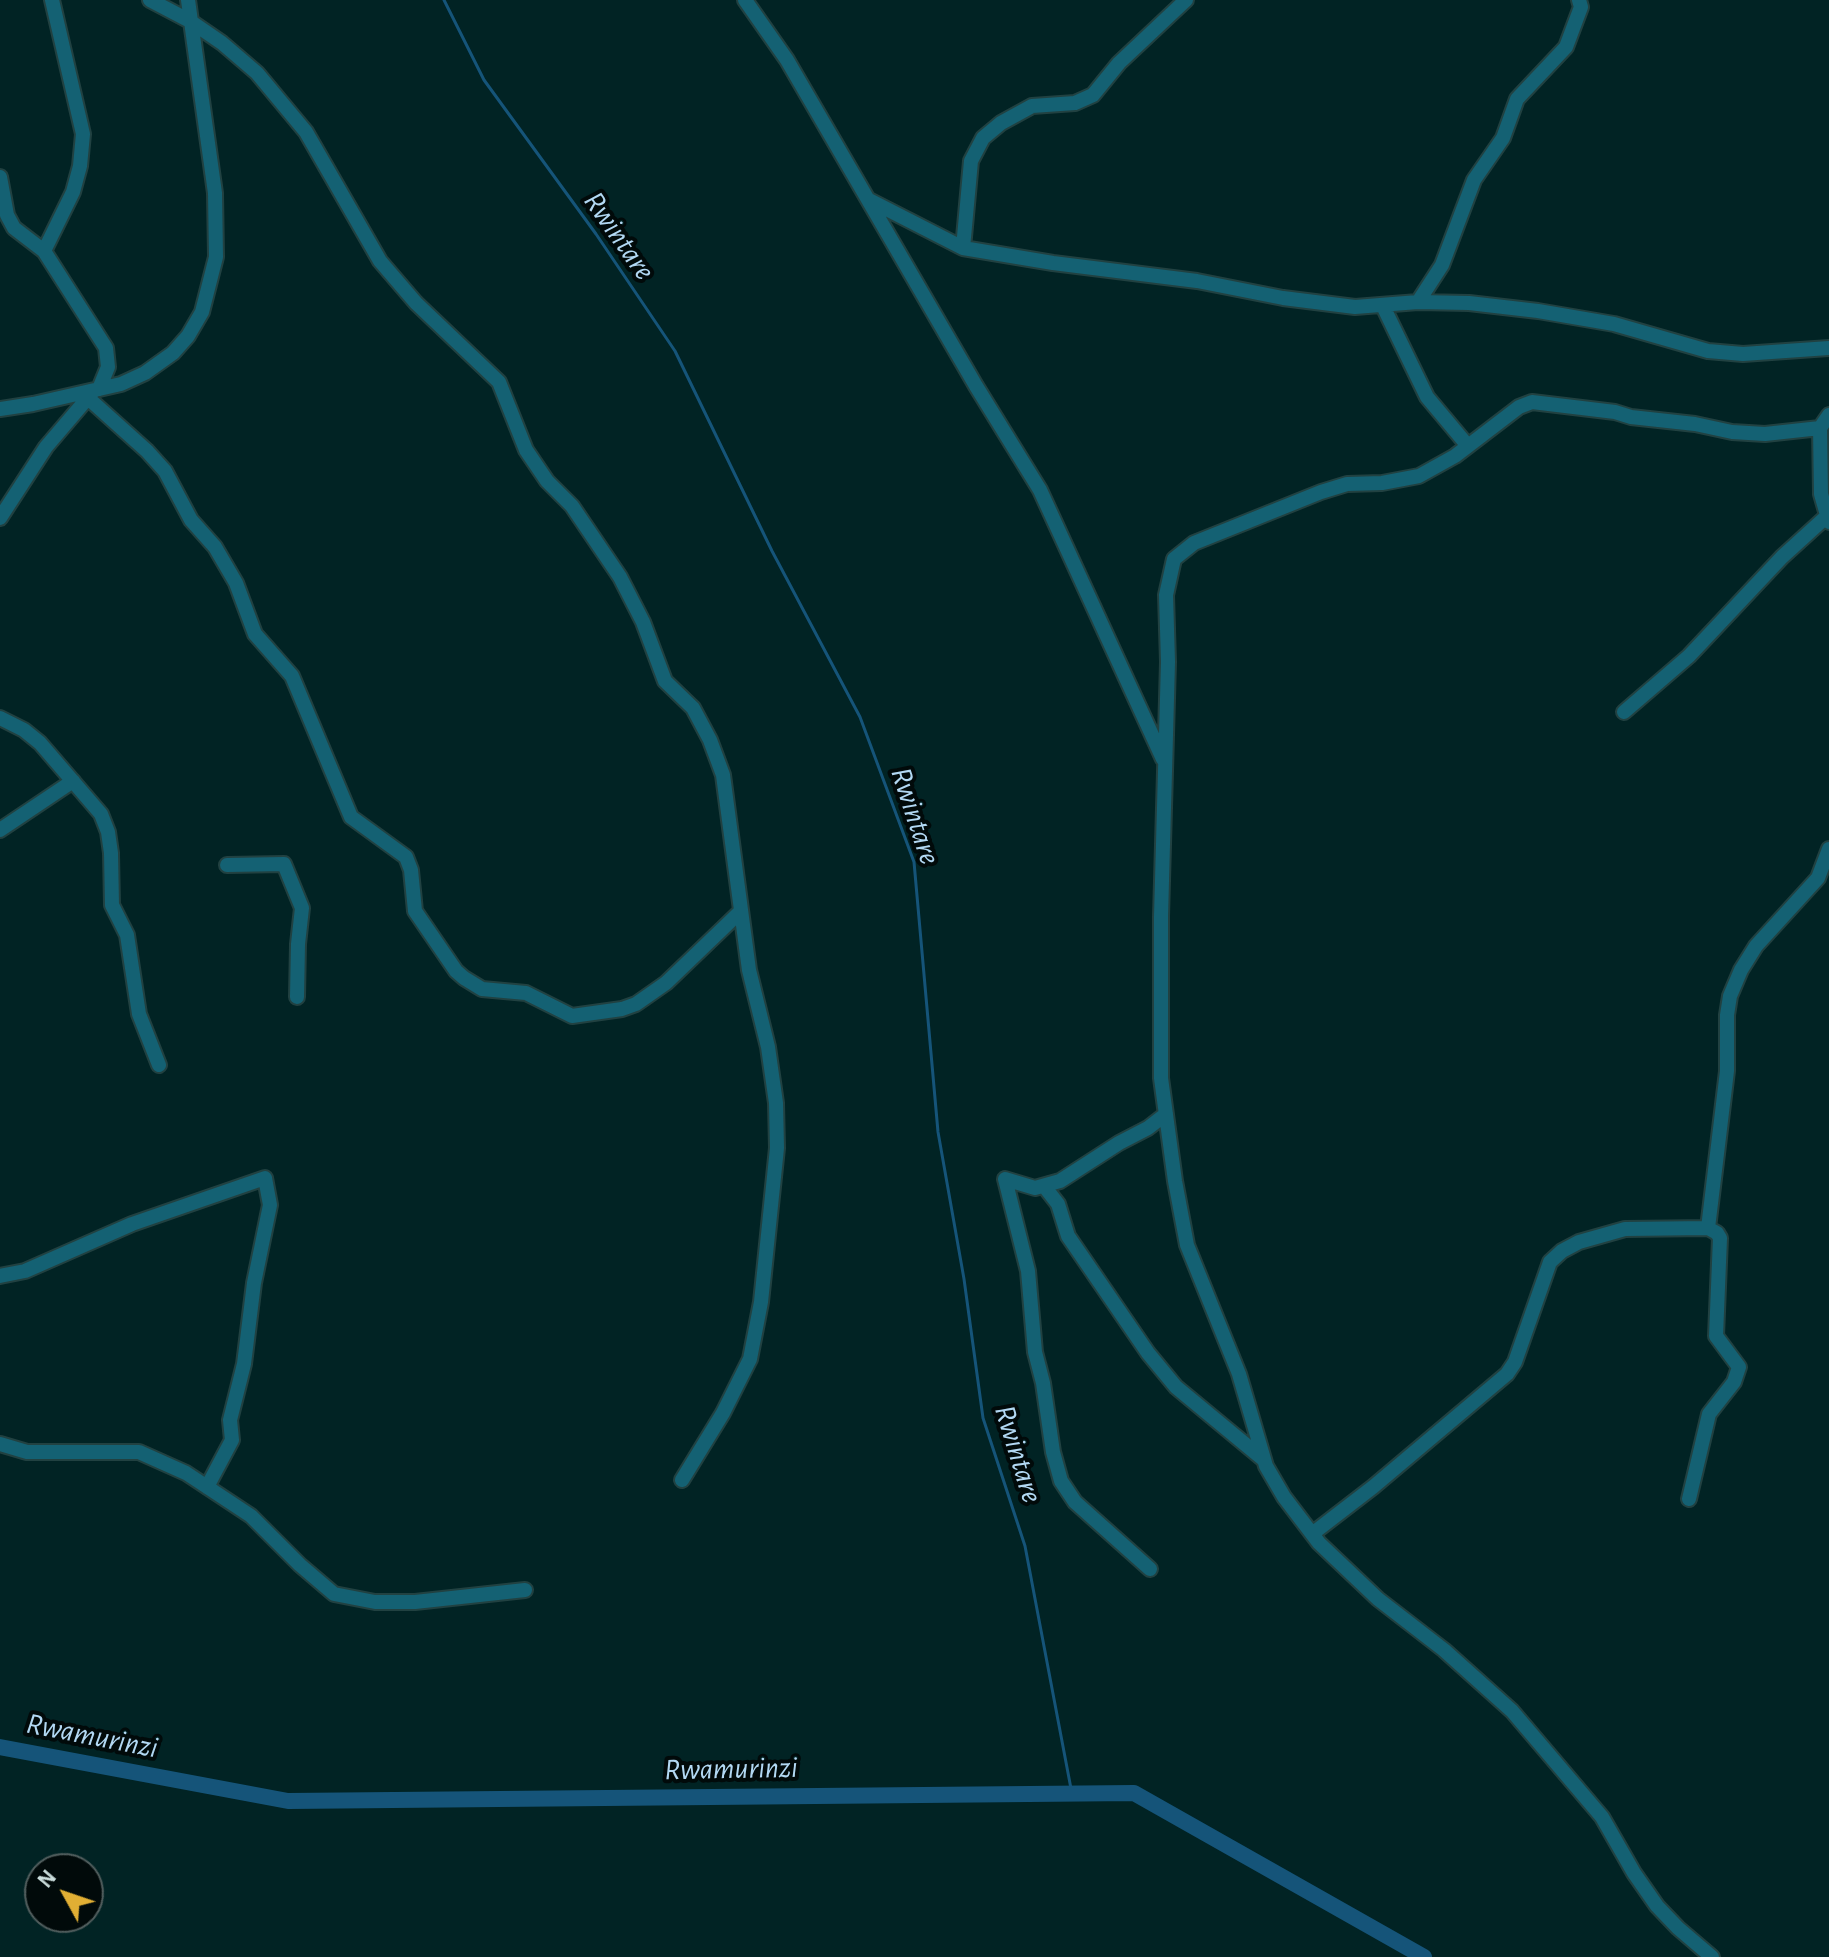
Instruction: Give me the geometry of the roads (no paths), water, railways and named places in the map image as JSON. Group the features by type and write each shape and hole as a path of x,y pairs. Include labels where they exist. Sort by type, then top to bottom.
{"street":[{"path":"44,251 73,192 80,166 83,134 52,0"},
{"path":"150,0 190,21 257,73 306,132 380,261 426,314 499,382 526,450 547,481 572,506 620,577 643,622 665,681 693,708 710,740 723,775 749,970 768,1047 776,1103 775,1178 761,1302 750,1359 723,1413 682,1480"},
{"path":"0,409 93,393 145,373 173,353 188,336 202,312 216,257 215,193 188,0"},
{"path":"745,0 787,60 976,386 1040,490 1165,763"},
{"path":"963,248 971,161 983,138 1001,123 1032,106 1075,103 1093,95 1119,63 1186,0"},
{"path":"1418,302 1442,265 1474,180 1503,138 1510,111 1517,99 1566,47 1581,7 1579,0"},
{"path":"0,177 4,216 14,228 44,251 106,348 108,367 93,393 46,447 0,518"},
{"path":"869,200 963,248 1053,263 1197,281 1283,298 1355,307 1418,302 1469,303 1538,311 1614,324 1708,351 1743,354 1829,348"},
{"path":"1383,306 1427,397 1468,446"},
{"path":"93,393 165,471 191,520 215,547 236,583 255,634 292,676 351,817 406,857 411,870 415,911 464,978 482,989 526,993 572,1016 622,1009 636,1004 666,983 741,911"},
{"path":"1712,1957 1657,1906 1602,1817 1512,1711 1444,1650 1378,1599 1312,1534 1284,1497 1264,1459 1239,1374 1187,1245 1161,1078 1168,662 1166,595 1174,559 1209,535 1347,484 1382,483 1419,476 1468,446 1519,407 1532,402 1695,424 1732,432 1824,436"},
{"path":"1624,712 1689,656 1782,557 1827,519 1821,494 1824,436 1829,415"},
{"path":"0,718 24,730 40,743 101,814 108,832 112,905 127,935 139,1014 159,1065"},
{"path":"0,830 73,781"},
{"path":"1708,1228 1727,1071 1730,996 1756,946 1824,879 1829,849"},
{"path":"227,865 284,864 302,908 297,997"},
{"path":"1150,1569 1075,1502 1061,1481 1035,1352 1028,1271 1005,1179 1035,1188 1060,1181 1166,1114"},
{"path":"0,1276 25,1271 132,1224 265,1178 270,1205 254,1283 244,1364 230,1420 232,1440 207,1487"},
{"path":"1044,1186 1058,1204 1068,1236 1148,1353 1176,1387 1264,1459"},
{"path":"1312,1534 1507,1374 1515,1362 1550,1262 1579,1242 1625,1229 1708,1228 1717,1233 1721,1252 1716,1336 1739,1367 1734,1382 1709,1414 1689,1499"},
{"path":"0,1444 27,1452 139,1452 186,1473 251,1516 334,1594 375,1602 415,1602 525,1590"}],"waterway":[{"name":"Rwintare","path":"444,0 484,80 596,234 675,351 772,551 860,717 914,862 938,1132 964,1279 983,1418 1025,1546 1072,1794"},
{"name":"Rwamurinzi","path":"0,1747 288,1801 1134,1793 1424,1957"}]}
